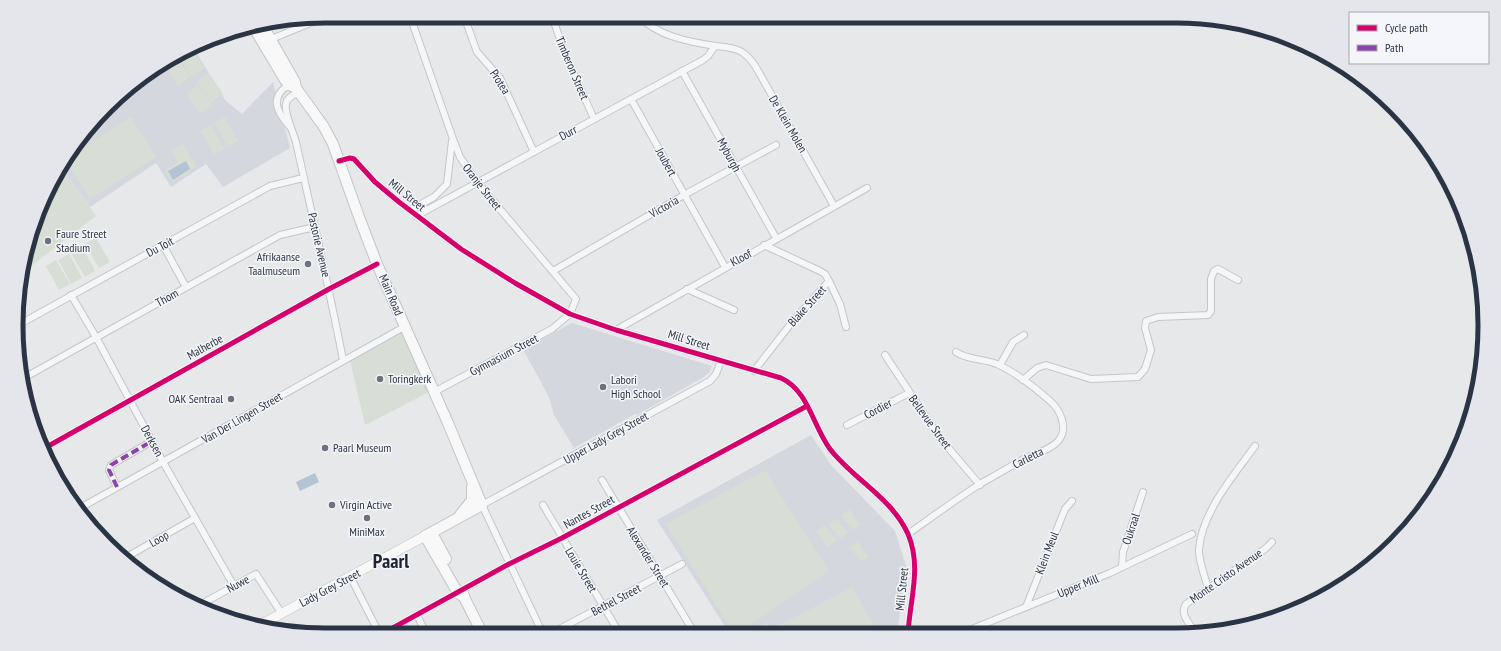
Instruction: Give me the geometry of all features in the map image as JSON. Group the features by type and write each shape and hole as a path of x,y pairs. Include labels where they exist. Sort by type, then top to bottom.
{"main road":[{"name":"Main Road","path":"264,29 280,73 295,87 330,137 377,264 482,505"},
{"name":"Main Road","path":"257,31 267,41"},
{"path":"454,520 472,500 469,476"},
{"name":"Lady Grey Street","path":"266,622 482,505"},
{"path":"428,534 480,628"}],"street":[{"name":"Oranje Street","path":"412,23 460,157 477,182 576,299 570,314"},
{"name":"Protea","path":"467,23 477,52 500,78 507,89 534,152"},
{"name":"Timberon Street","path":"554,23 564,51 594,119"},
{"path":"647,23 670,36 716,46"},
{"path":"267,41 308,24"},
{"name":"Durr","path":"416,216 703,60 716,46"},
{"name":"De Klein Molen","path":"716,46 735,48 751,59 834,206"},
{"name":"Myburgh","path":"682,71 776,238"},
{"name":"Pastorie Avenue","path":"293,130 282,117 277,100 280,92 295,87"},
{"name":"Pastorie Avenue","path":"295,87 285,105 293,130 329,289 343,360"},
{"name":"Joubert","path":"630,99 725,267"},
{"path":"410,210 434,197 447,184 453,139"},
{"name":"Victoria","path":"553,271 684,195 776,145"},
{"name":"Mill Street","path":"339,161 350,158 354,159 375,182 416,216 461,249 491,269 570,314 616,330 781,378 791,383 798,390 824,440 832,451 889,507 908,534 914,557 915,572 909,628"},
{"name":"Du Toit","path":"23,322 270,186 303,178"},
{"name":"Kloof","path":"616,330 776,238 867,188"},
{"name":"Thom","path":"28,376 280,235 315,227"},
{"path":"163,245 186,287"},
{"name":"Blake Street","path":"754,371 793,321 829,281 820,270 764,245"},
{"name":"Malherbe","path":"48,446 329,289 377,264"},
{"path":"1023,380 1037,368 1046,365 1091,379 1138,377 1145,369 1151,350 1145,325 1148,320 1158,317 1208,315 1211,311 1211,279 1214,271 1217,269 1238,280"},
{"path":"829,281 840,304 846,327"},
{"path":"687,289 734,310"},
{"name":"Derksen","path":"71,295 96,337 194,518 234,586"},
{"name":"Gymnasium Street","path":"434,392 552,329 570,314"},
{"name":"Van Der Lingen Street","path":"83,506 208,438 343,360 404,327"},
{"path":"1000,365 1013,342 1024,335"},
{"name":"Carletta","path":"908,534 980,485 1023,460 1051,446 1058,441 1062,433 1062,421 1054,405 1023,380 1000,365 967,358 956,352"},
{"name":"Bellevue Street","path":"885,356 940,438 980,485"},
{"name":"Upper Lady Grey Street","path":"482,505 710,381 716,374 721,361"},
{"name":"Cordier","path":"847,425 909,393"},
{"name":"Nantes Street","path":"393,628 462,594 509,564 562,538 807,406"},
{"path":"117,487 109,470 111,465 152,441"},
{"path":"1208,588 1199,550 1203,528 1218,500 1255,446"},
{"name":"Alexander Street","path":"602,480 691,628"},
{"name":"Oukraal","path":"1122,566 1123,552 1143,492"},
{"name":"Klein Meul","path":"1026,607 1065,508 1072,501"},
{"path":"482,505 540,628"},
{"name":"Louie Street","path":"543,506 617,628"},
{"name":"Loop","path":"129,555 194,518"},
{"name":"Upper Mill","path":"974,628 1110,573 1192,534"},
{"name":"Monte Cristo Avenue","path":"1192,627 1184,615 1184,606 1189,601 1265,549 1272,542"},
{"name":"Bethel Street","path":"562,628 682,564"},
{"name":"Nuwe","path":"204,602 256,574 282,614"},
{"path":"350,576 376,628"},
{"path":"417,615 424,628"}],"shaded area":[{"path":"196,52 225,100 242,114 273,82 290,148 223,187 206,164 171,187 156,163 90,207 65,172 74,157 98,126 126,98 157,74"},
{"path":"194,53 204,68 192,77 181,60"},
{"path":"179,61 190,77 178,86 166,69"},
{"path":"209,73 223,94 211,102 197,82"},
{"path":"198,85 213,106 200,114 186,94"},
{"path":"131,117 157,157 90,199 69,166 79,150"},
{"path":"225,117 238,141 228,147 214,123"},
{"path":"211,125 225,149 214,155 200,131"},
{"path":"182,143 197,166 173,182 165,170 178,162 171,151"},
{"name":"Faure Street Stadium","path":"65,172 96,216 29,268 39,228 54,192"},
{"path":"96,238 110,262 99,268 85,244"},
{"path":"82,247 95,271 85,277 71,253"},
{"path":"69,254 82,278 71,284 58,260"},
{"path":"56,260 70,284 59,290 46,266"},
{"path":"572,323 712,366 709,373 702,378 637,415 635,414 574,448 554,415 549,397 523,349"},
{"path":"402,332 429,392 365,425 350,360"},
{"path":"811,435 831,465 895,531 906,566 898,628 726,628 657,520"},
{"path":"765,470 829,571 746,628 730,628 666,524"},
{"path":"849,509 861,524 853,531 841,516"},
{"path":"836,518 848,533 840,539 828,524"},
{"path":"824,525 837,540 828,547 816,532"},
{"path":"857,541 869,556 861,562 849,547"},
{"path":"852,587 876,628 774,628"},
{"path":"767,623 771,628 759,628"}],"water":[{"path":"186,161 190,169 173,180 168,171"},
{"path":"315,473 319,482 300,491 296,482"}],"marked path":[{"path":"117,487 109,470 111,465 152,441"}],"cycle path":[{"path":"339,161 350,158 354,159 375,182 461,249 515,283 570,314 616,330 781,378 790,384 798,391 804,400 830,449 839,460 882,499 901,521 908,534 912,546 915,571 908,628"},
{"path":"48,446 329,289 377,264"},
{"path":"393,628 509,564 562,538 807,406"}],"place":[{"name":"Faure Street Stadium","path":"48,241"},
{"name":"Afrikaanse Taalmuseum","path":"308,264"},
{"name":"Toringkerk","path":"380,379"},
{"name":"Labori High School","path":"603,387"},
{"name":"OAK Sentraal","path":"231,399"},
{"name":"Paarl Museum","path":"325,448"},
{"name":"Virgin Active","path":"332,505"},
{"name":"MiniMax","path":"367,518"}],"district":[{"name":"Paarl","path":"391,561"}]}
